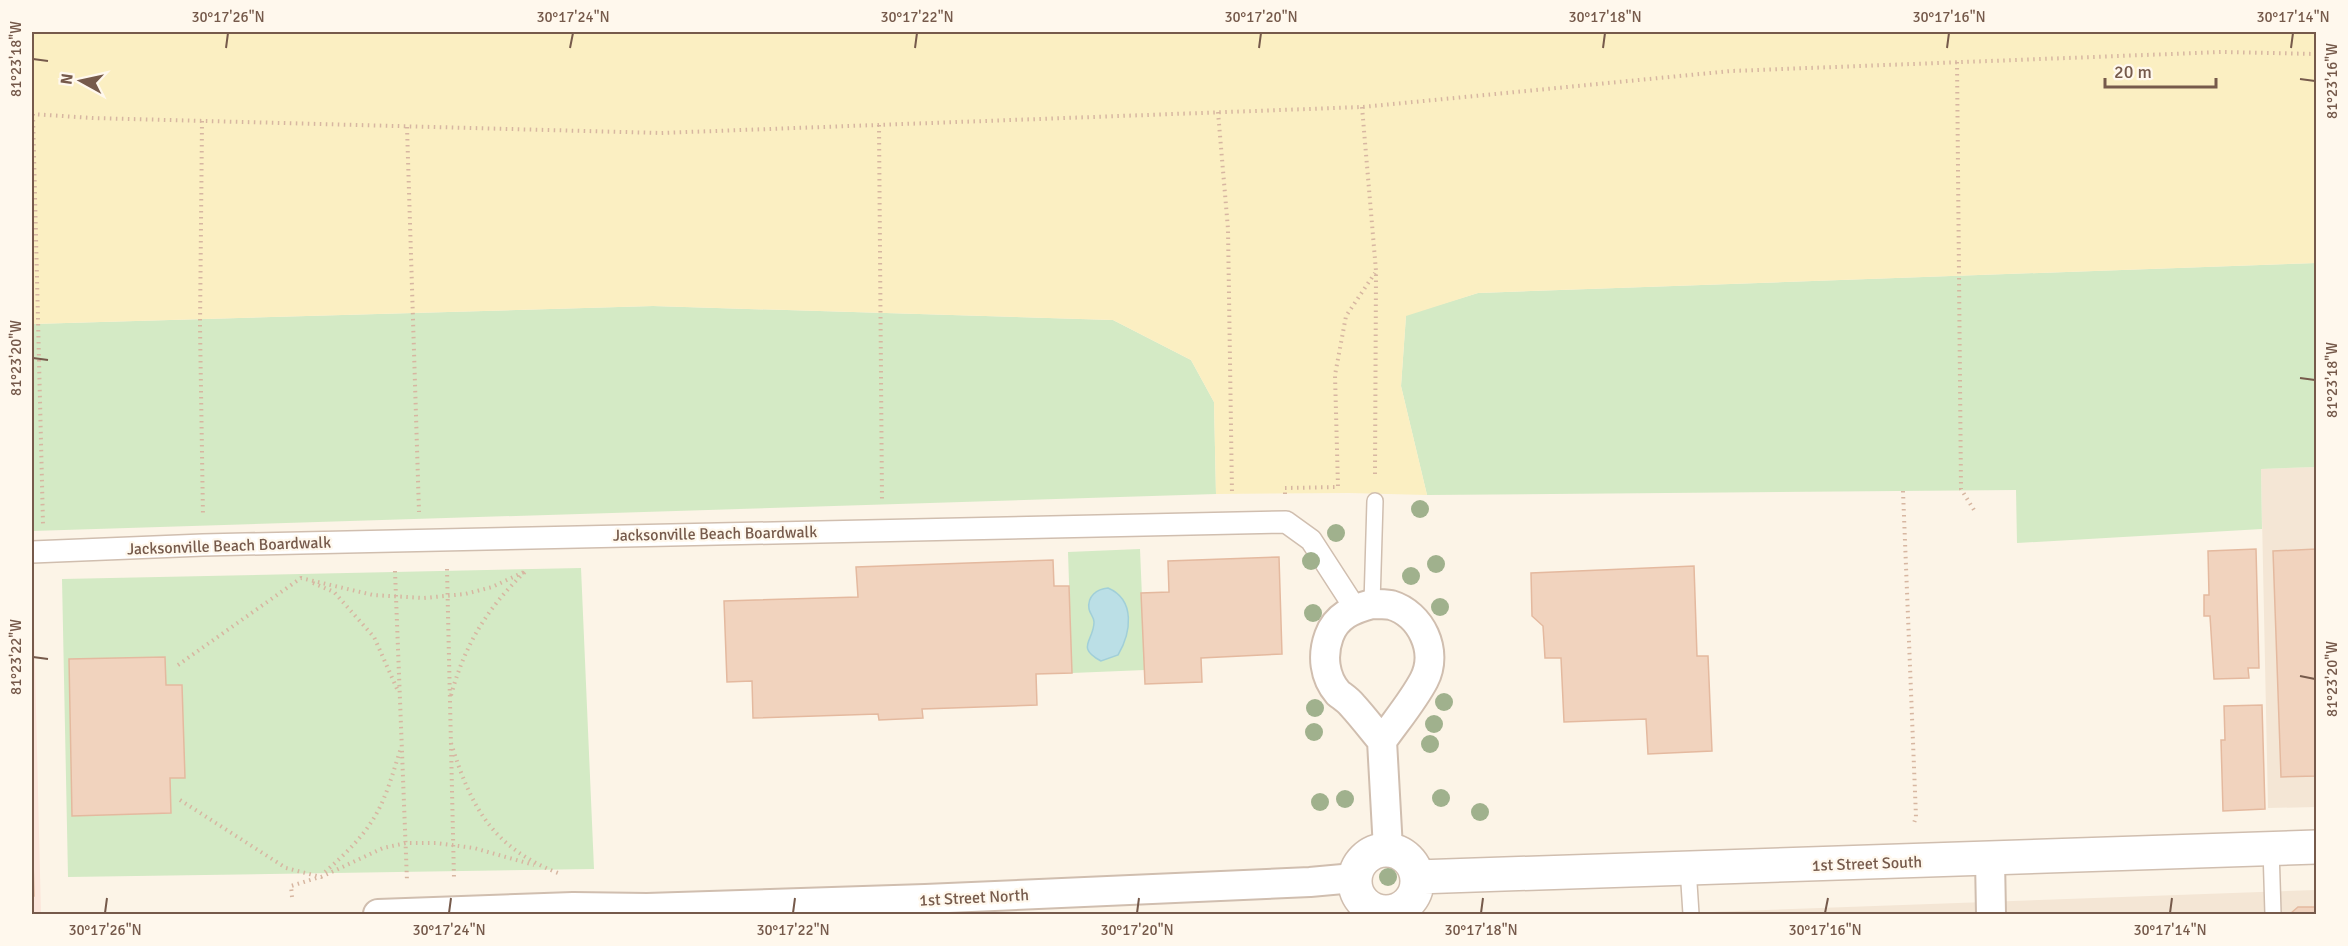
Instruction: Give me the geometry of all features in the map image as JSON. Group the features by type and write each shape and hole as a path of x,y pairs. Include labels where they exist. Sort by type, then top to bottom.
{"street":[{"name":"Jacksonville Beach Boardwalk","path":"38,552 393,540 1286,522 1311,540 1364,606"},
{"path":"1382,741 1425,679 1430,661 1428,643 1420,626 1407,613 1390,605 1364,606 1342,617 1331,630 1325,645 1324,662 1337,692 1350,702 1382,741 1388,849"},
{"name":"1st Street South","path":"1417,898 1689,868 2316,847"},
{"path":"1388,849 1404,855 1414,867 1417,898 1393,912 1368,911 1359,897 1354,878 1357,867 1372,852 1388,849"},
{"path":"1990,859 1991,915"},
{"name":"1st Street North","path":"378,915 573,907 647,908 913,900 1298,883 1354,878"}],"lane":[{"path":"1364,606 1375,501"},
{"path":"2271,848 2273,915"},
{"path":"1689,868 1690,915"}],"path":[{"path":"38,552 38,339 32,114 92,118 661,133 1362,106 1731,71 2222,52 2316,54"},
{"path":"1957,62 1961,489 1974,510"},
{"path":"1362,106 1376,271 1375,501"},
{"path":"1218,112 1228,229 1233,485"},
{"path":"201,121 200,326 203,545"},
{"path":"879,125 882,530"},
{"path":"407,127 420,540"},
{"path":"1285,498 1285,488 1338,487 1335,375 1346,316 1376,271"},
{"path":"1903,491 1916,817 1910,832"},
{"path":"446,539 454,889"},
{"path":"393,540 407,883"},
{"path":"178,665 301,578 373,596 424,598 448,596 492,587 526,571 505,590 466,648 450,699"},
{"path":"301,578 334,592 351,611 374,638 400,694"},
{"path":"451,743 460,773 483,818 520,855 540,866"},
{"path":"321,877 347,852 373,821 390,781 402,744"},
{"path":"180,800 286,868 321,877"},
{"path":"292,897 291,886 321,877 383,848 406,843 453,844 474,848 561,874"}],"shaded area":[{"path":"2316,467 2316,807 2268,808 2261,469"},
{"path":"33,585 41,914 32,914"},
{"path":"2316,890 2316,914 1683,913"}],"green space":[{"path":"2316,263 2316,467 2261,469 2262,529 2017,543 2016,490 1427,495 1401,386 1406,315 1478,293"},
{"path":"653,306 1113,320 1191,360 1214,402 1216,494 32,531 32,324"},
{"path":"1140,549 1145,670 1072,673 1068,552"},
{"path":"581,568 594,869 68,877 62,579"}],"sand":[{"path":"32,32 2316,32 2316,263 1478,293 1406,316 1401,386 1427,495 1216,494 1214,402 1191,360 1113,320 653,306 32,324"}],"water":[{"path":"1108,588 1123,600 1127,609 1128,627 1118,655 1101,661 1087,648 1094,622 1089,604 1094,594"}],"building":[{"path":"2256,549 2259,668 2248,668 2249,678 2214,679 2210,616 2204,616 2204,595 2209,595 2208,551"},
{"path":"2316,549 2316,776 2281,777 2273,551"},
{"path":"1279,557 1282,654 1201,658 1202,682 1145,684 1141,593 1169,592 1168,561"},
{"path":"1053,560 1054,586 1069,586 1072,673 1036,674 1037,705 922,709 923,718 879,720 878,714 753,718 752,681 727,682 724,601 858,597 856,567"},
{"path":"1694,566 1697,656 1708,656 1712,751 1648,754 1646,719 1564,722 1561,658 1545,658 1543,626 1532,616 1531,573"},
{"path":"165,657 166,685 182,685 185,778 170,778 171,813 72,816 69,659"},
{"path":"2262,705 2265,809 2223,811 2221,740 2225,740 2224,706"},
{"path":"32,824 34,896 32,896"},
{"path":"2298,907 2316,907 2316,914 2285,914 2291,913"}]}
